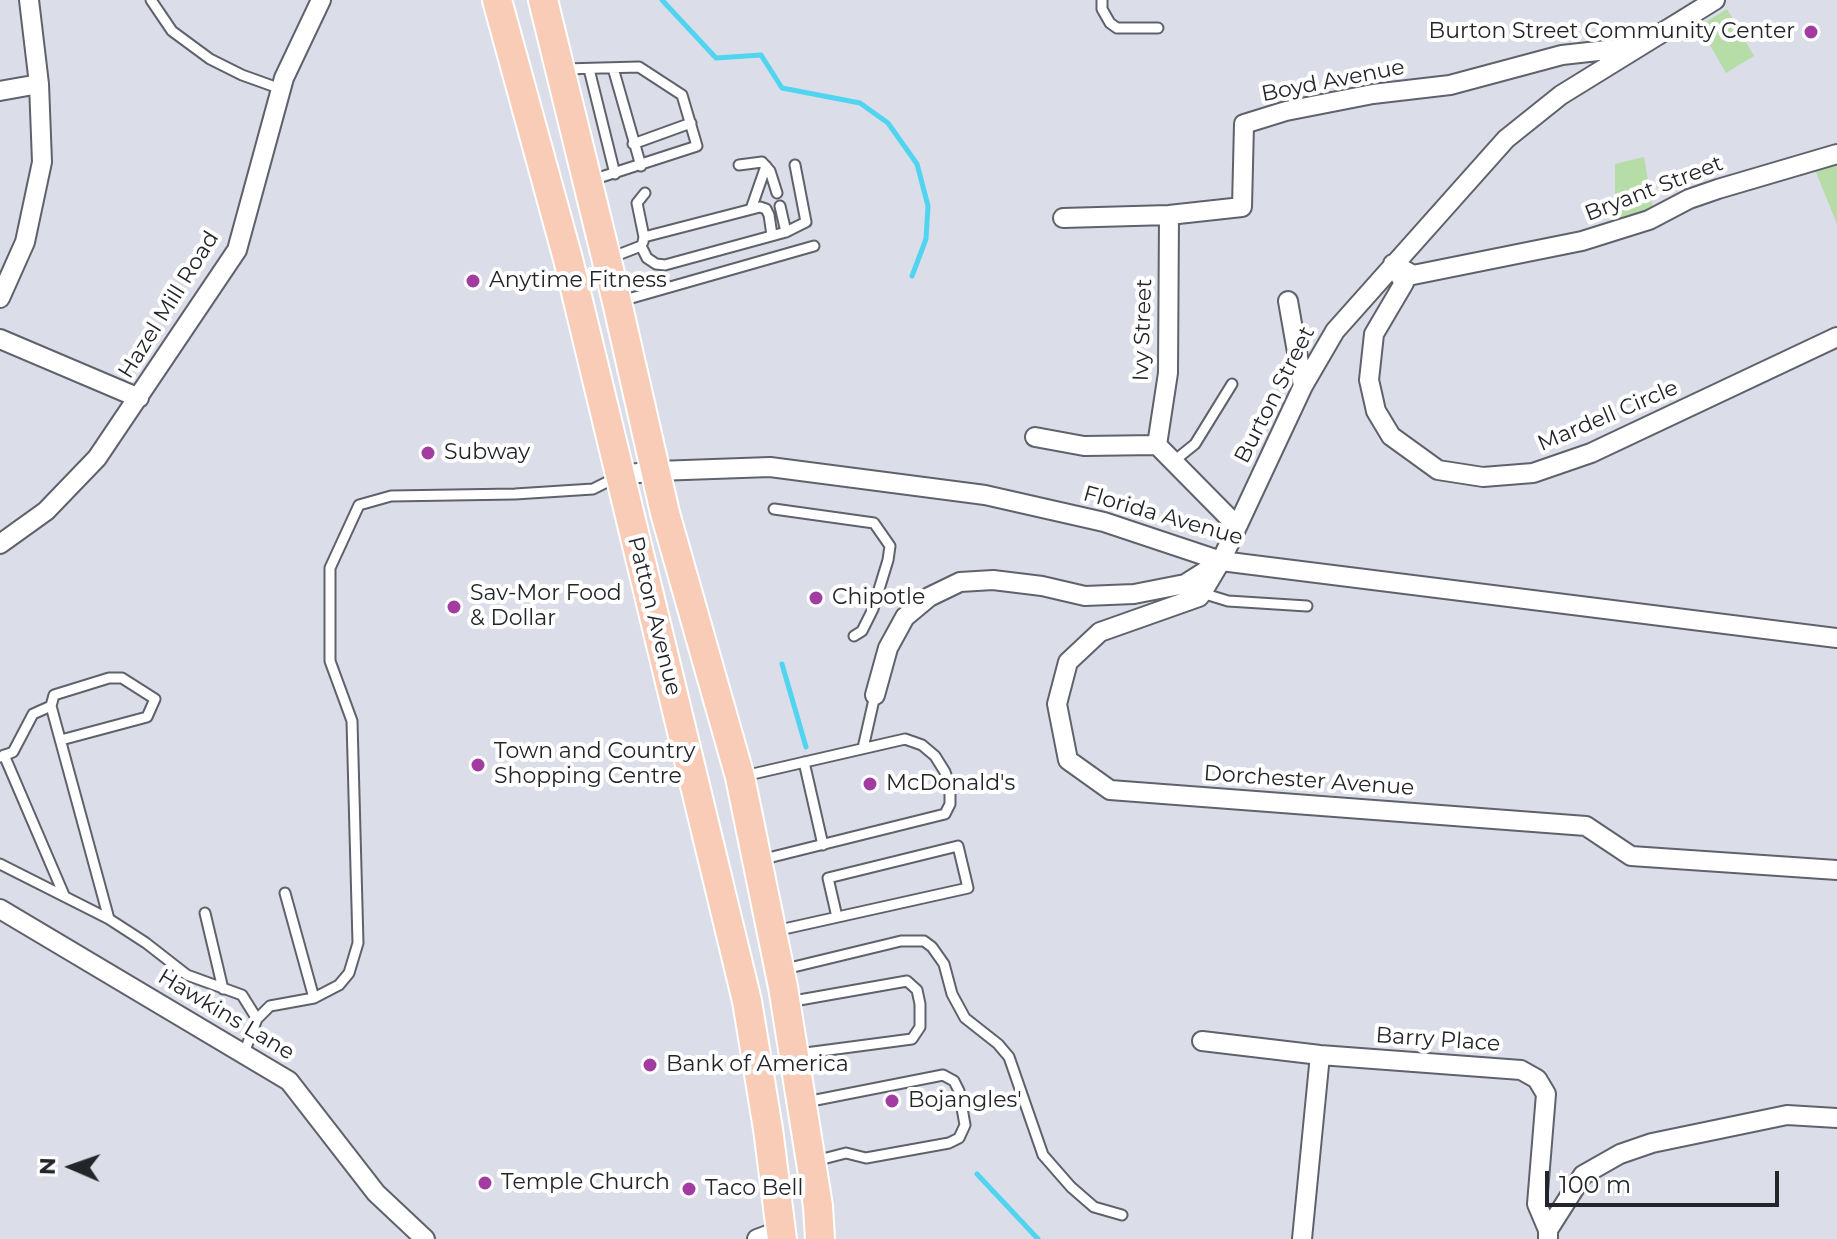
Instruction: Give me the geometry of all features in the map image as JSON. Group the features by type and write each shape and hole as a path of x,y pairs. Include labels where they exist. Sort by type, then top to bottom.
{"main road":[{"name":"Patton Avenue","path":"497,0 568,259 747,1001 768,1129 773,1236"},
{"name":"Patton Avenue","path":"543,0 561,69 583,103 587,182 669,528 740,777 786,1003 820,1239"}],"street":[{"path":"0,298 8,260 25,242 42,162 39,84 29,0"},
{"name":"Hazel Mill Road","path":"0,544 46,511 97,458 237,250 281,89 321,0"},
{"name":"Burton Street","path":"1221,561 1303,386 1335,331 1393,264 1506,139 1561,95 1715,0"},
{"name":"Boyd Avenue","path":"1063,218 1169,215 1242,207 1244,124 1286,111 1373,94 1450,85 1562,55 1642,47"},
{"path":"0,91 39,84"},
{"name":"Bryant Street","path":"1393,264 1413,275 1582,241 1649,220 1689,199 1718,189 1837,154"},
{"name":"Ivy Street","path":"1157,445 1168,373 1169,215"},
{"name":"Mardell Circle","path":"1393,264 1404,283 1374,334 1369,380 1376,411 1391,436 1438,470 1483,477 1533,473 1591,453 1837,337"},
{"path":"1288,301 1303,386"},
{"path":"0,339 139,398"},
{"path":"1035,437 1084,446 1157,445 1237,526"},
{"name":"Florida Avenue","path":"620,475 770,467 985,495 1104,522 1221,561 1837,638"},
{"path":"1202,593 1221,561"},
{"path":"875,695 888,648 905,617 929,597 960,582 993,580 1042,586 1085,596 1134,594 1185,584 1221,561"},
{"name":"Dorchester Avenue","path":"1202,593 1199,597 1100,632 1068,662 1057,704 1068,760 1110,790 1586,826 1631,856 1837,870"},
{"name":"Hawkins Lane","path":"0,909 289,1081 376,1193 425,1239"},
{"name":"Barry Place","path":"1202,1041 1320,1055 1521,1070 1537,1079 1546,1094 1537,1204 1548,1235"},
{"path":"1302,1239 1320,1055"},
{"path":"1548,1235 1583,1175 1620,1154 1652,1143 1787,1115 1837,1118"}],"lane":[{"path":"151,0 172,31 210,59 281,89"},
{"path":"1102,0 1102,9 1117,28 1158,28"},
{"path":"561,69 639,67 682,95 697,146 587,182"},
{"path":"613,68 641,166"},
{"path":"589,69 583,103 615,174"},
{"path":"633,144 691,123"},
{"path":"739,165 762,162 777,193"},
{"path":"645,193 637,203 647,258 665,265 786,232 806,222 795,165"},
{"path":"751,209 766,166"},
{"path":"780,206 786,232"},
{"path":"607,259 643,242 760,207 766,209 772,235"},
{"path":"617,302 814,246"},
{"path":"1174,461 1195,444 1232,384"},
{"path":"244,1053 257,1019 270,1006 314,998 339,985 349,973 358,943 352,721 330,661 330,568 359,505 391,496 593,489 620,475"},
{"path":"774,509 874,523 890,546 873,609 862,631 854,636"},
{"path":"1202,593 1228,601 1307,606"},
{"path":"61,740 147,717 155,699 122,678 109,678 54,695 51,706 109,919"},
{"path":"863,748 875,695"},
{"path":"51,706 33,714 13,752 2,756 64,895"},
{"path":"740,777 905,739 922,745 935,756 950,787 950,804 945,814 757,861"},
{"path":"804,762 823,845"},
{"path":"772,932 968,888 958,846 828,878 837,917"},
{"path":"0,864 109,919 187,975 242,995 257,1019"},
{"path":"285,893 314,998"},
{"path":"205,913 223,989"},
{"path":"780,970 901,941 924,941 944,964 952,994 965,1018 998,1044 1009,1057 1043,1155 1071,1187 1094,1207 1122,1215"},
{"path":"786,1003 907,981 917,990 920,1004 920,1027 912,1039 794,1055"},
{"path":"802,1103 943,1075 954,1081 959,1091 965,1125 959,1138 949,1143 866,1158 846,1153 811,1162"}],"green space":[{"path":"1727,9 1754,56 1726,73 1699,26"},
{"path":"1644,157 1653,209 1615,220 1615,164"},
{"path":"1837,164 1837,224 1815,170"}],"waterway":[{"path":"662,0 716,58 761,55 782,88 860,103 888,123 917,164 928,206 926,239 912,276"},
{"path":"782,664 806,747"},
{"path":"977,1174 1038,1239"}],"place":[{"name":"Burton Street Community Center","path":"1811,32"},
{"name":"Anytime Fitness","path":"473,281"},
{"name":"Subway","path":"428,453"},
{"name":"Chipotle","path":"816,598"},
{"name":"Sav-Mor Food & Dollar","path":"454,607"},
{"name":"Town and Country Shopping Centre","path":"478,765"},
{"name":"McDonald's","path":"870,784"},
{"name":"Bank of America","path":"650,1065"},
{"name":"Bojangles'","path":"892,1101"},
{"name":"Temple Church","path":"485,1183"},
{"name":"Taco Bell","path":"689,1189"}]}
